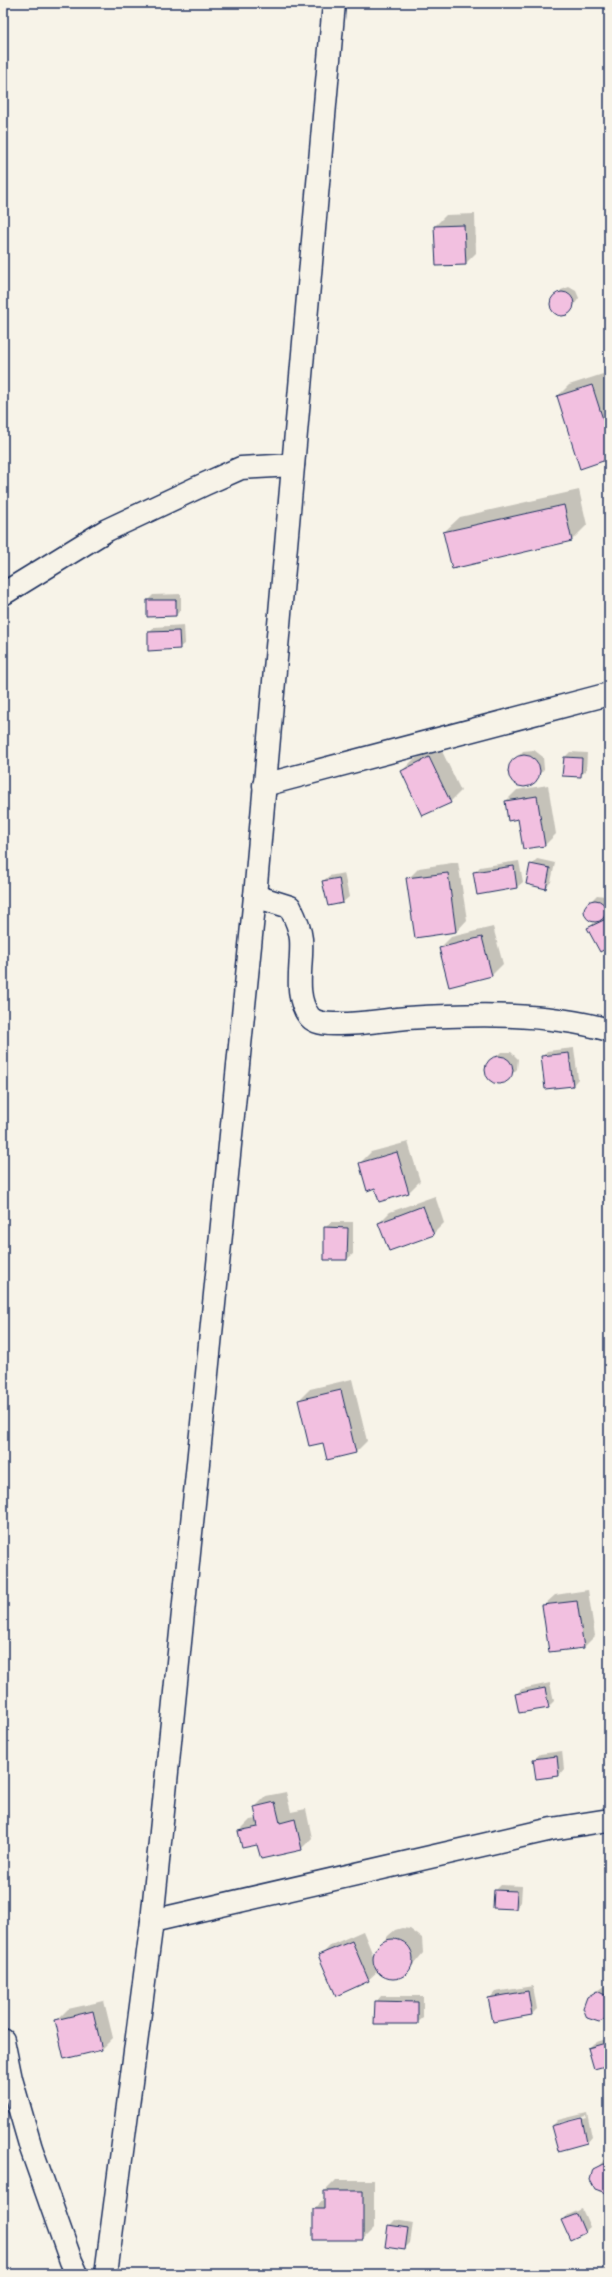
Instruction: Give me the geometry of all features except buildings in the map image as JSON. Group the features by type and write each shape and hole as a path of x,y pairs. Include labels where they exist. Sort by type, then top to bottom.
{"street":[{"path":"106,2274 152,1921 255,896 334,3"},
{"path":"3,594 107,530 241,468 293,465"},
{"path":"264,785 609,694"},
{"path":"255,896 290,907 296,920 301,939 301,995 309,1016 320,1022 335,1024 408,1018 512,1017 545,1018 590,1025 609,1030"},
{"path":"152,1921 552,1829 609,1820"},
{"path":"3,2040 11,2079 31,2148 77,2274"}]}
